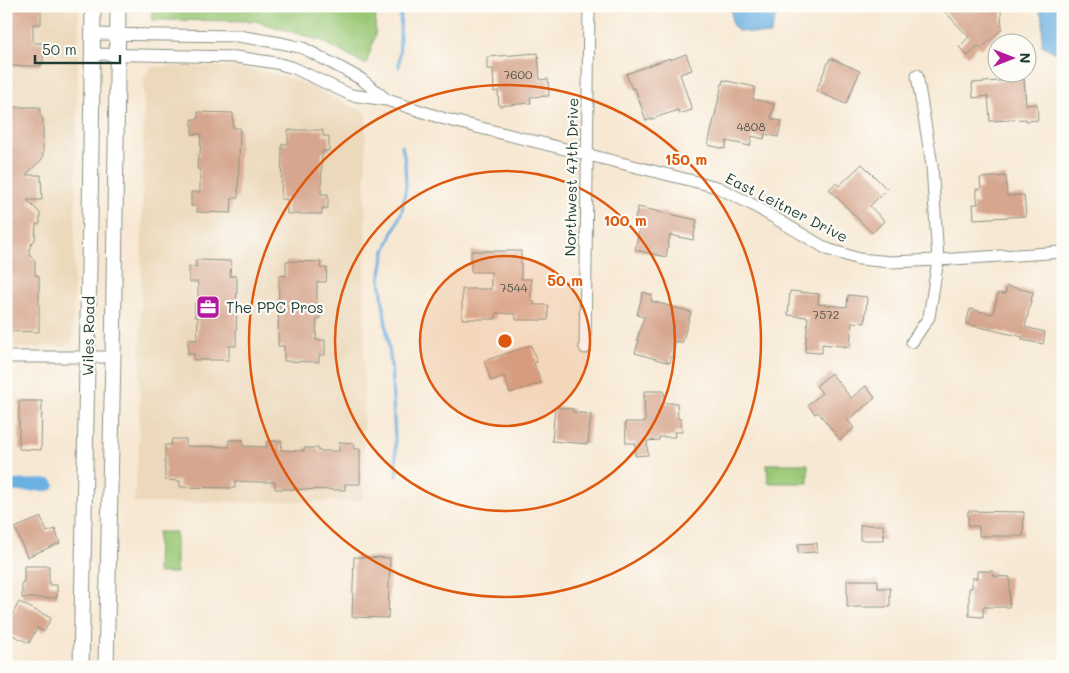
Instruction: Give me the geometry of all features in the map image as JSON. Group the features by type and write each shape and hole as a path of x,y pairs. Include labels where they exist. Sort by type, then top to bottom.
{"main road":[{"name":"Wiles Road","path":"81,667 93,6"},
{"name":"Wiles Road","path":"106,667 118,6"}],"street":[{"name":"Northwest 47th Drive","path":"585,348 589,6"},
{"name":"East Leitner Drive","path":"92,34 238,36 281,43 303,48 341,68 361,79 387,100"},
{"path":"189,35 189,56"},
{"path":"276,63 281,43"},
{"name":"East Leitner Drive","path":"92,54 236,57 276,63 294,68 351,95 387,100 445,118 717,187 753,205 827,248 859,259 891,262 1063,252"},
{"path":"912,342 929,317 938,260 932,165 917,75"},
{"path":"6,357 113,357"}],"shaded area":[{"path":"6,6 79,6 73,338 67,346 6,349"},
{"path":"165,66 229,67 262,71 286,77 312,87 366,113 363,501 134,503 139,441 144,79 151,68"}],"green space":[{"path":"152,6 376,6 375,36 366,65 322,41 255,21 152,20"},
{"path":"767,464 808,464 808,483 768,483"},
{"path":"158,532 176,532 176,573 157,573"}],"water":[{"path":"731,6 773,6 776,16 770,35 738,31 732,24"},
{"path":"1038,6 1063,6 1063,54 1058,54 1042,45 1043,20"}],"building":[{"path":"6,6 41,6 41,24 33,24 33,43 43,43 43,63 41,63 41,66 6,66"},
{"path":"951,6 985,6 990,11 1001,10 1002,29 999,32 986,32 986,44 981,49 978,46 968,56 959,47 969,37 945,12"},
{"path":"538,53 540,80 548,79 549,96 530,97 531,103 499,106 498,91 494,92 493,69 487,69 487,57"},
{"path":"686,54 692,70 680,74 692,110 679,114 678,110 646,121 635,88 632,89 626,74"},
{"path":"830,58 860,71 846,104 816,91"},
{"path":"723,80 755,87 753,99 774,104 771,119 782,121 778,137 765,134 764,139 752,136 750,146 727,141 725,149 708,145"},
{"path":"1024,82 1026,105 1037,104 1038,120 990,121 988,96 973,98 972,83"},
{"path":"6,107 40,107 40,115 43,119 43,158 26,175 41,175 42,200 27,200 40,213 40,224 36,224 35,240 29,250 30,256 35,260 35,275 39,276 39,332 6,331"},
{"path":"198,112 233,113 233,128 240,128 238,198 232,198 231,213 197,212 197,206 191,206 191,192 200,192 200,169 197,169 201,134 192,134 192,119 198,119"},
{"path":"288,130 323,130 323,136 329,136 329,151 322,151 321,194 328,194 328,208 322,208 322,214 287,214 287,199 281,199 282,144 288,144"},
{"path":"862,164 887,189 870,206 884,221 872,233 829,189 836,183 839,186"},
{"path":"1006,176 1007,196 1024,195 1026,216 974,219 973,204 978,204 976,189 981,189 980,178"},
{"path":"638,207 697,220 693,240 670,235 666,257 635,250 641,221 635,220"},
{"path":"471,251 521,251 521,279 531,279 531,301 534,301 534,305 548,305 548,320 516,320 516,314 496,313 496,319 462,319 462,289 491,289 491,272 471,272"},
{"path":"196,260 231,261 230,276 237,276 236,346 229,346 229,360 194,360 194,354 188,354 188,339 197,340 198,317 195,317 195,303 198,303 198,282 189,282 189,267 196,267"},
{"path":"286,261 321,262 320,268 327,268 326,282 317,282 317,305 320,305 320,319 317,319 316,340 325,340 325,355 319,355 319,362 284,361 284,346 278,346 279,275 286,276"},
{"path":"1007,286 1033,292 1025,327 1045,332 1043,344 1022,340 1023,337 966,324 970,309 993,314 998,293 1005,294"},
{"path":"790,291 819,294 818,304 847,307 848,295 867,297 865,323 852,322 850,347 822,344 822,353 805,352 808,317 788,315"},
{"path":"643,292 652,295 651,301 691,312 682,343 676,341 670,363 635,353 644,317 637,315"},
{"path":"531,345 537,362 534,363 541,383 510,393 504,376 491,381 484,361"},
{"path":"831,373 851,398 866,386 875,398 848,420 854,428 840,440 818,412 815,414 808,405 822,393 816,386"},
{"path":"644,391 664,391 664,403 677,403 678,419 681,419 682,432 674,432 675,437 659,437 659,440 647,441 648,455 635,456 635,443 626,443 625,422 645,422"},
{"path":"19,401 42,401 41,450 19,449"},
{"path":"555,407 591,414 588,444 552,441"},
{"path":"172,439 186,439 186,446 229,447 229,440 243,440 243,446 267,447 267,441 282,441 281,450 304,451 304,448 318,448 318,451 339,451 339,442 354,443 354,449 360,449 360,484 345,484 345,490 275,489 275,482 235,481 235,488 180,487 180,481 165,480 165,445 171,445"},
{"path":"968,511 1024,512 1023,536 979,536 979,526 968,526"},
{"path":"41,517 47,532 55,529 60,543 27,557 15,528"},
{"path":"860,525 883,525 884,540 860,540"},
{"path":"817,543 817,552 798,553 798,544"},
{"path":"354,557 390,558 388,618 352,617"},
{"path":"24,566 49,566 49,585 57,585 57,598 22,598"},
{"path":"977,571 994,571 993,576 1010,577 1009,607 983,607 983,617 969,616 969,588 972,588 972,578 977,578"},
{"path":"847,580 878,580 878,588 890,588 890,607 847,607"},
{"path":"19,602 51,618 44,632 37,628 29,643 6,632 6,626"}],"waterway":[{"path":"399,67 401,6"},
{"path":"397,476 391,364 380,279 385,251 402,211 406,186 402,146"},
{"path":"6,486 49,485"}],"place":[{"name":"The PPC Pros","path":"208,307"}]}
